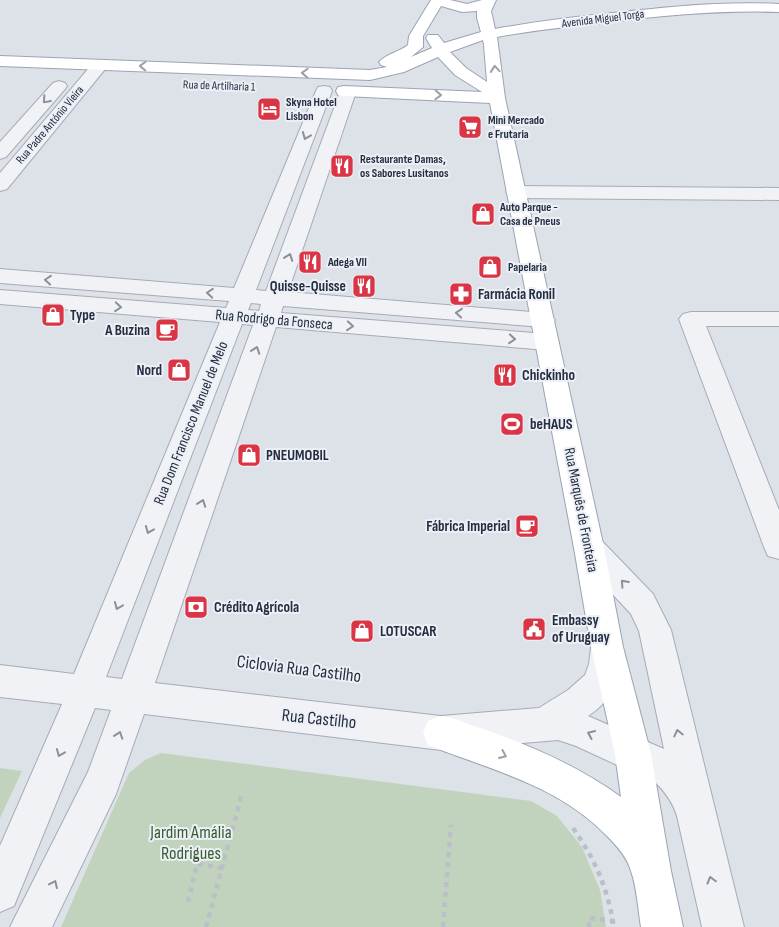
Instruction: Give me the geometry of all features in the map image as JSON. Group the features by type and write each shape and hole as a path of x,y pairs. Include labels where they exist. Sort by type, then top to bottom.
{"main road":[{"path":"488,2 464,9 449,6 424,21 447,67 497,96"},
{"name":"Rua Marquês de Fronteira","path":"488,2 480,46 497,96 589,548 607,647 633,754 651,871 662,927"},
{"name":"Avenida Miguel Torga","path":"480,46 522,29 710,6 779,8"},
{"path":"442,11 480,46 447,67"},
{"name":"Avenida Miguel Torga","path":"480,46 530,36 677,18 726,13 779,15"},
{"name":"Rua de Artilharia 1","path":"351,83 406,54 415,47 416,36 424,21"},
{"name":"Rua de Artilharia 1","path":"314,90 351,83 387,73 441,52 480,46"},
{"name":"Rua de Artilharia 1","path":"0,61 78,64 97,76"},
{"name":"Rua de Artilharia 1","path":"45,79 64,80 97,76 351,83 372,93 497,96"},
{"path":"372,93 418,80"},
{"path":"441,732 467,740 551,775 595,800 611,812 634,838 644,852 651,871"}],"street":[{"name":"Rua Padre António Vieira","path":"0,152 78,64"},
{"name":"Rua Padre António Vieira","path":"0,184 97,76"},
{"path":"32,927 102,781 351,83"},
{"name":"Rua Dom Francisco Manuel de Melo","path":"0,892 51,774 238,306 314,90"},
{"path":"516,192 779,194"},
{"name":"Rua Rodrigo da Fonseca","path":"0,276 238,306 545,331"},
{"name":"Rua Rodrigo da Fonseca","path":"0,297 238,306"},
{"path":"779,319 691,319 779,546"},
{"path":"589,548 642,604 655,630 723,927"},
{"path":"136,561 138,569 144,575 152,578 172,573 180,566"},
{"path":"546,722 582,701 598,687 605,671 607,647"},
{"name":"Rua Castilho","path":"0,681 132,698 441,732 546,722 570,725 669,770 688,793 696,815"}],"path":[{"path":"206,927 242,794"},
{"path":"567,822 598,866 608,895 613,924 589,918 589,927"},
{"path":"443,927 451,825"},
{"path":"188,902 197,864 222,868"}],"green space":[{"name":"Jardim Amália Rodrigues","path":"161,753 531,801 557,816 582,847 600,890 606,927 61,927 129,773 145,760"},
{"path":"0,768 22,771 0,818"}],"place":[{"name":"Skyna Hotel Lisbon","path":"269,109"},
{"name":"Mini Mercado e Frutaria","path":"470,127"},
{"name":"Restaurante Damas, os Sabores Lusitanos","path":"342,166"},
{"name":"Auto Parque - Casa de Pneus","path":"483,214"},
{"name":"Adega VII","path":"310,262"},
{"name":"Papelaria","path":"490,267"},
{"name":"Quisse-Quisse","path":"364,286"},
{"name":"Farmácia Ronil","path":"461,294"},
{"name":"Type","path":"53,315"},
{"name":"A Buzina","path":"167,330"},
{"name":"Nord","path":"179,370"},
{"name":"Chickinho","path":"505,375"},
{"name":"beHAUS","path":"512,424"},
{"name":"PNEUMOBIL","path":"249,455"},
{"name":"Fábrica Imperial","path":"527,526"},
{"name":"Crédito Agrícola","path":"196,607"},
{"name":"Embassy of Uruguay","path":"534,629"},
{"name":"LOTUSCAR","path":"362,631"}]}
